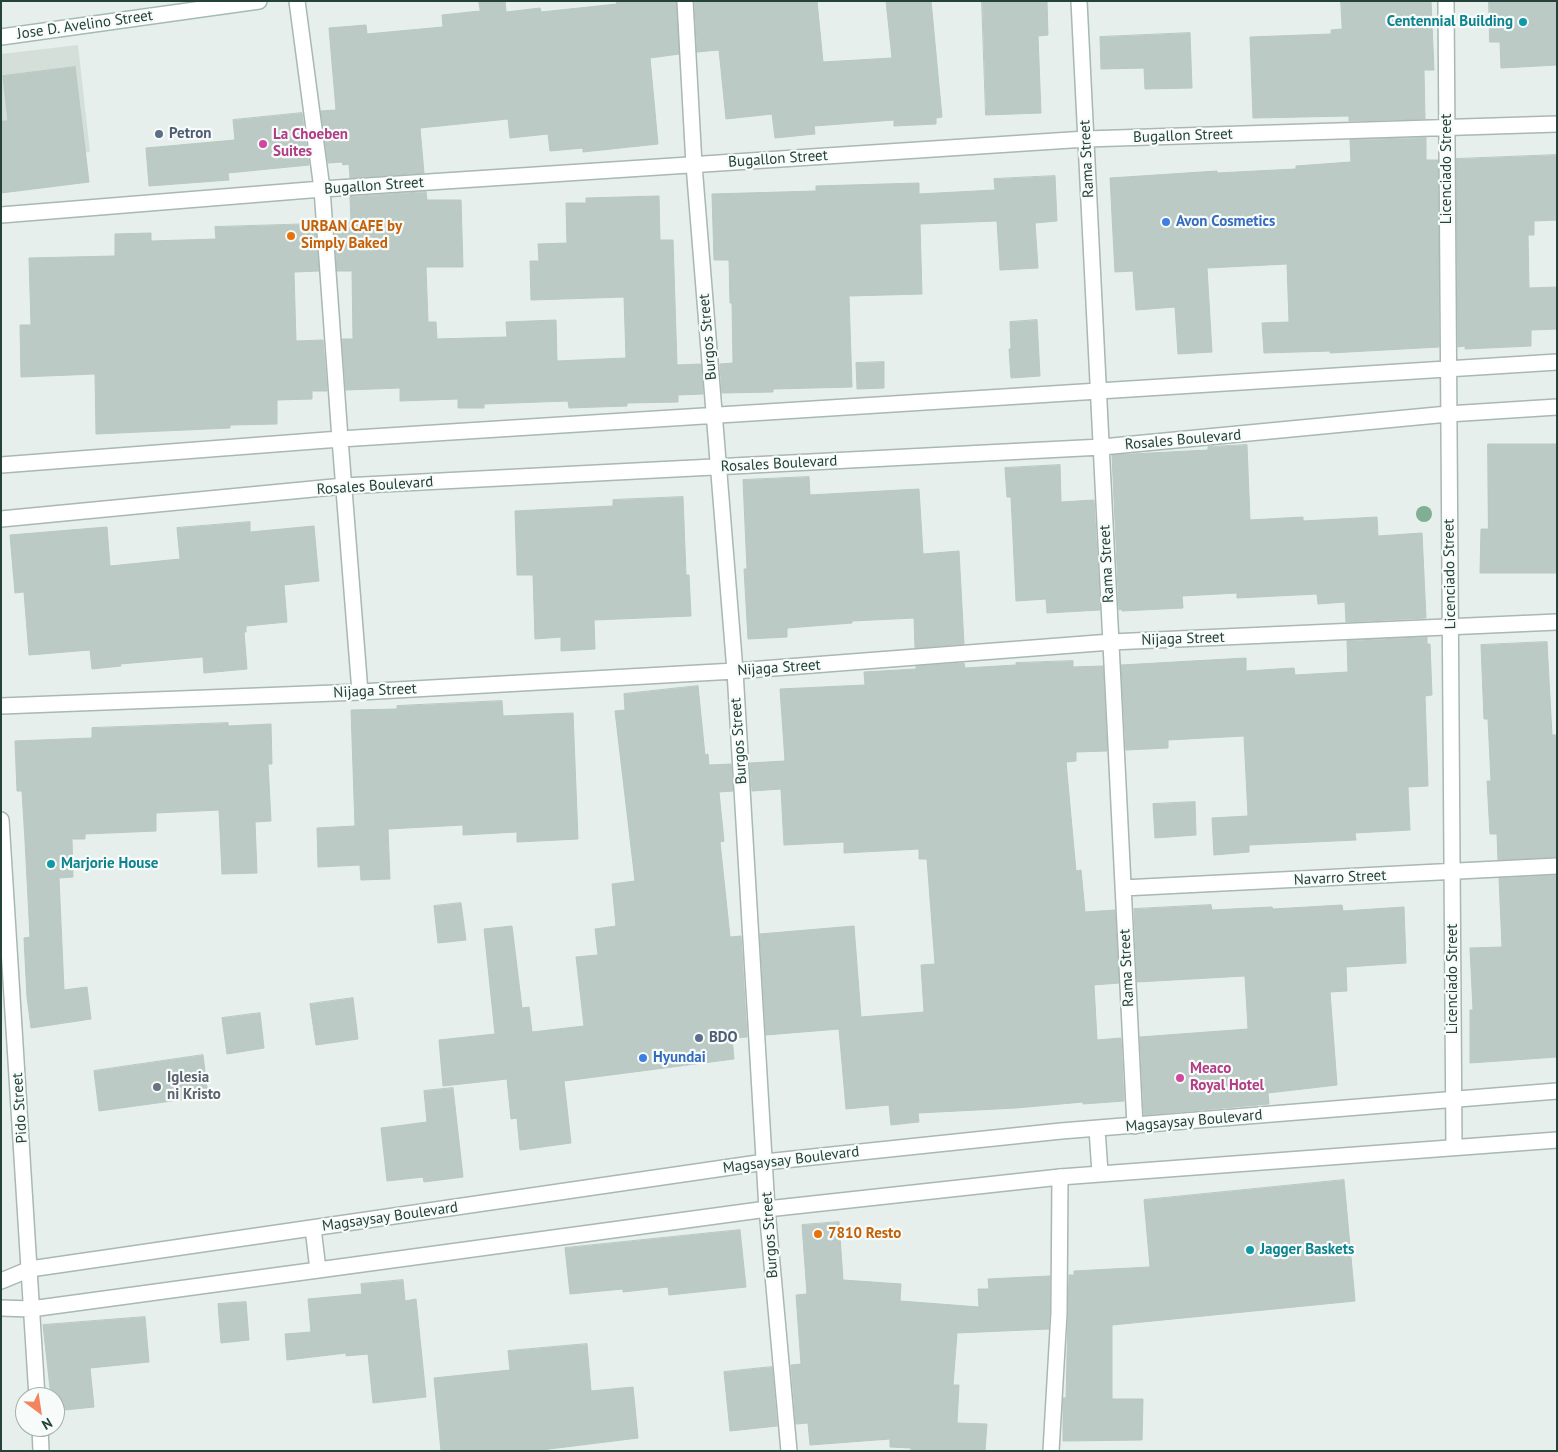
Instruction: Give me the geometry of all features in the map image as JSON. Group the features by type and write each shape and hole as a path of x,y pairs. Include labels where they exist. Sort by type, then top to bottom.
{"street":[{"name":"Jose D. Avelino Street","path":"1,37 259,1"},
{"path":"297,1 322,190 360,692"},
{"name":"Burgos Street","path":"685,1 694,165 735,671 767,1209 789,1451"},
{"name":"Rama Street","path":"1080,1 1135,1126"},
{"name":"Licenciado Street","path":"1446,1 1454,1147"},
{"name":"Bugallon Street","path":"1,215 322,190 1086,139 1557,124"},
{"path":"1,465 340,439 1557,362"},
{"name":"Rosales Boulevard","path":"1,519 344,486 1102,448 1448,414 1557,407"},
{"name":"Nijaga Street","path":"1,706 360,692 735,671 1111,642 1557,622"},
{"name":"Pido Street","path":"1,820 36,1387"},
{"name":"Navarro Street","path":"1123,888 1452,873 1557,866"},
{"name":"Magsaysay Boulevard","path":"1,1281 30,1269 765,1162 1061,1132 1454,1098 1557,1091"},
{"path":"1097,1129 1100,1173"},
{"path":"1,1308 31,1309 767,1209 1060,1177 1557,1140"},
{"path":"1051,1451 1059,1313 1060,1177"},
{"path":"312,1228 318,1270"},
{"path":"40,1437 41,1451"}],"shaded area":[{"path":"78,45 90,152 1,164 1,54"}],"building":[{"path":"479,1 505,1 506,12 540,8 541,12 617,4 616,1 676,1 679,54 650,58 658,144 583,152 583,148 550,151 548,134 510,138 508,119 420,128 424,173 350,178 349,164 343,165 342,162 328,163 321,111 336,110 329,28 366,25 367,34 443,27 442,15 480,11"},
{"path":"694,1 817,1 823,62 892,58 886,1 931,1 942,117 936,118 936,124 894,126 894,120 814,126 815,134 775,138 772,114 726,119 719,50 697,52"},
{"path":"982,1 1047,1 1048,35 1038,36 1041,113 986,115"},
{"path":"1341,1 1431,1 1434,70 1424,70 1425,119 1349,121 1349,116 1253,118 1250,37 1331,34 1331,30 1342,29"},
{"name":"Centennial Building","path":"1489,1 1557,1 1557,65 1501,68 1500,42 1490,42"},
{"path":"1190,33 1192,88 1145,89 1144,68 1101,69 1100,37"},
{"path":"75,67 89,182 1,193 1,121 8,121 3,76"},
{"path":"302,113 309,165 228,173 229,180 149,186 146,148 235,140 233,120"},
{"path":"1426,138 1426,160 1438,160 1439,347 1330,353 1330,351 1264,353 1262,323 1289,322 1287,264 1207,268 1212,352 1178,354 1175,307 1136,310 1133,271 1115,272 1110,178 1217,171 1217,173 1296,169 1296,166 1351,162 1350,140"},
{"path":"1557,155 1557,220 1534,221 1534,235 1528,235 1529,288 1557,287 1557,329 1531,330 1531,346 1465,349 1465,346 1458,347 1456,159"},
{"path":"1055,176 1057,221 1035,223 1038,268 1000,270 997,221 920,224 922,294 849,296 852,387 773,389 773,392 722,393 720,364 733,363 732,303 730,303 729,260 714,260 712,194 816,191 816,186 919,183 919,194 995,190 994,179"},
{"path":"426,192 427,200 461,200 463,267 426,267 428,322 436,322 437,339 507,337 506,322 556,320 557,361 626,358 624,297 531,300 530,261 539,261 538,244 567,243 566,203 586,203 586,198 659,196 660,240 673,240 677,365 701,364 703,394 678,395 678,402 627,403 627,406 569,408 568,401 484,404 484,408 458,408 458,399 400,401 400,388 346,390 342,339 353,339 352,271 337,271 334,223 351,222 350,197"},
{"path":"315,224 319,271 294,272 296,341 323,340 327,391 312,391 312,399 277,400 277,424 230,425 230,428 96,434 95,374 21,377 20,325 31,325 29,258 115,256 115,234 151,233 151,241 216,239 215,227"},
{"path":"1037,320 1040,376 1011,378 1010,322"},
{"path":"884,362 884,388 857,389 856,363"},
{"path":"1488,444 1557,444 1557,573 1480,573 1481,529 1488,529"},
{"path":"1247,445 1250,520 1303,517 1303,521 1377,517 1378,536 1422,533 1426,618 1346,622 1345,602 1318,604 1317,594 1237,598 1237,593 1182,596 1183,608 1119,610 1112,455 1208,450 1208,447"},
{"path":"1060,465 1061,502 1094,500 1100,610 1047,613 1046,599 1016,601 1011,497 1007,497 1005,468"},
{"path":"809,477 810,495 919,489 923,554 959,551 964,644 915,648 914,618 852,621 852,623 787,628 787,637 748,639 744,569 747,569 743,480"},
{"path":"683,497 686,575 689,575 691,616 594,620 595,649 561,651 561,637 535,639 533,575 517,575 515,511 613,506 613,500"},
{"path":"250,522 250,532 314,526 319,581 284,585 287,622 246,626 246,632 244,632 247,669 204,673 203,657 120,664 121,666 92,669 90,650 29,655 24,592 15,593 10,535 107,527 110,566 180,559 177,528"},
{"path":"1427,637 1427,644 1430,644 1432,695 1425,696 1428,786 1408,787 1410,830 1355,833 1356,840 1249,845 1249,852 1214,855 1212,818 1248,816 1244,736 1168,740 1168,748 1126,750 1121,665 1246,658 1246,671 1294,668 1295,675 1348,672 1347,641"},
{"path":"1547,642 1552,735 1557,735 1557,857 1498,860 1497,834 1490,834 1487,781 1491,781 1488,719 1484,719 1481,645"},
{"path":"1073,661 1073,667 1103,666 1107,751 1076,752 1076,761 1066,762 1076,871 1081,870 1085,912 1115,910 1119,983 1094,985 1097,1040 1121,1038 1124,1101 918,1113 919,1122 891,1125 889,1105 846,1109 839,1029 766,1035 760,934 854,926 861,1017 924,1012 921,965 935,964 927,859 919,859 919,849 844,853 844,842 784,845 781,789 752,791 750,763 785,761 780,689 865,685 864,672 916,669 916,666 964,663 965,668 1016,665 1016,663"},
{"path":"698,686 705,755 708,754 709,765 731,764 733,791 719,792 724,841 720,842 730,937 741,936 747,1037 732,1038 734,1059 564,1081 571,1143 520,1150 517,1118 511,1119 507,1079 443,1086 439,1040 495,1034 484,929 512,926 522,1008 529,1007 532,1032 584,1026 576,957 598,955 595,929 616,926 612,884 635,881 615,711 625,710 624,694"},
{"path":"502,701 503,716 573,713 578,839 517,842 517,832 463,835 463,825 388,829 390,879 361,880 360,865 318,867 317,828 355,826 351,710 397,709 397,706"},
{"path":"228,723 228,726 271,724 272,764 268,764 271,821 255,822 257,873 222,874 219,810 156,813 156,831 85,834 85,839 72,839 73,877 59,878 64,990 87,987 91,1019 31,1028 27,997 24,938 30,937 25,841 22,791 17,791 15,741 92,738 92,728"},
{"path":"1195,802 1196,835 1155,838 1153,804"},
{"path":"1557,875 1557,1057 1470,1063 1470,1010 1473,1010 1470,948 1502,947 1499,878"},
{"path":"461,903 466,940 438,943 434,906"},
{"path":"1211,905 1212,910 1342,905 1343,911 1404,907 1406,963 1346,967 1347,991 1330,992 1337,1085 1268,1093 1269,1104 1144,1115 1140,1037 1248,1029 1245,976 1137,982 1134,909"},
{"path":"353,998 358,1039 316,1045 310,1004"},
{"path":"260,1013 264,1048 227,1054 222,1018"},
{"path":"203,1055 208,1096 99,1111 94,1071"},
{"path":"453,1088 463,1177 424,1182 423,1177 387,1181 381,1128 427,1122 424,1091"},
{"name":"Jagger Baskets","path":"1344,1180 1355,1301 1112,1325 1112,1399 1143,1399 1142,1440 1063,1441 1063,1398 1066,1398 1069,1275 1074,1275 1074,1271 1150,1267 1144,1200"},
{"path":"839,1222 843,1280 901,1284 900,1301 979,1307 978,1289 989,1289 988,1279 1050,1276 1049,1329 957,1333 953,1385 959,1385 957,1423 987,1424 985,1451 911,1451 911,1448 890,1447 890,1439 810,1445 808,1423 796,1424 791,1365 801,1364 796,1295 807,1294 802,1225"},
{"path":"740,1230 746,1287 669,1295 668,1287 623,1292 623,1289 570,1294 565,1248"},
{"path":"403,1280 405,1301 416,1299 426,1397 373,1403 368,1354 346,1356 346,1353 287,1360 285,1334 311,1332 308,1299 362,1294 361,1284"},
{"path":"246,1302 249,1340 221,1343 218,1304"},
{"path":"145,1317 149,1362 90,1368 94,1407 65,1410 65,1387 50,1387 43,1325"},
{"path":"587,1344 591,1391 633,1387 638,1438 533,1451 441,1451 434,1378 510,1370 508,1351"},
{"path":"772,1367 777,1426 730,1431 724,1372"}],"place":[{"name":"Centennial Building","path":"1523,22"},
{"name":"Petron","path":"159,134"},
{"name":"La Choeben Suites","path":"263,144"},
{"name":"Avon Cosmetics","path":"1166,222"},
{"name":"URBAN CAFE by Simply Baked","path":"291,236"},
{"name":"Marjorie House","path":"51,864"},
{"name":"BDO","path":"699,1038"},
{"name":"Hyundai","path":"643,1058"},
{"name":"Meaco Royal Hotel","path":"1180,1078"},
{"name":"Iglesia ni Kristo","path":"157,1087"},
{"name":"7810 Resto","path":"818,1234"},
{"name":"Jagger Baskets","path":"1250,1250"}]}
